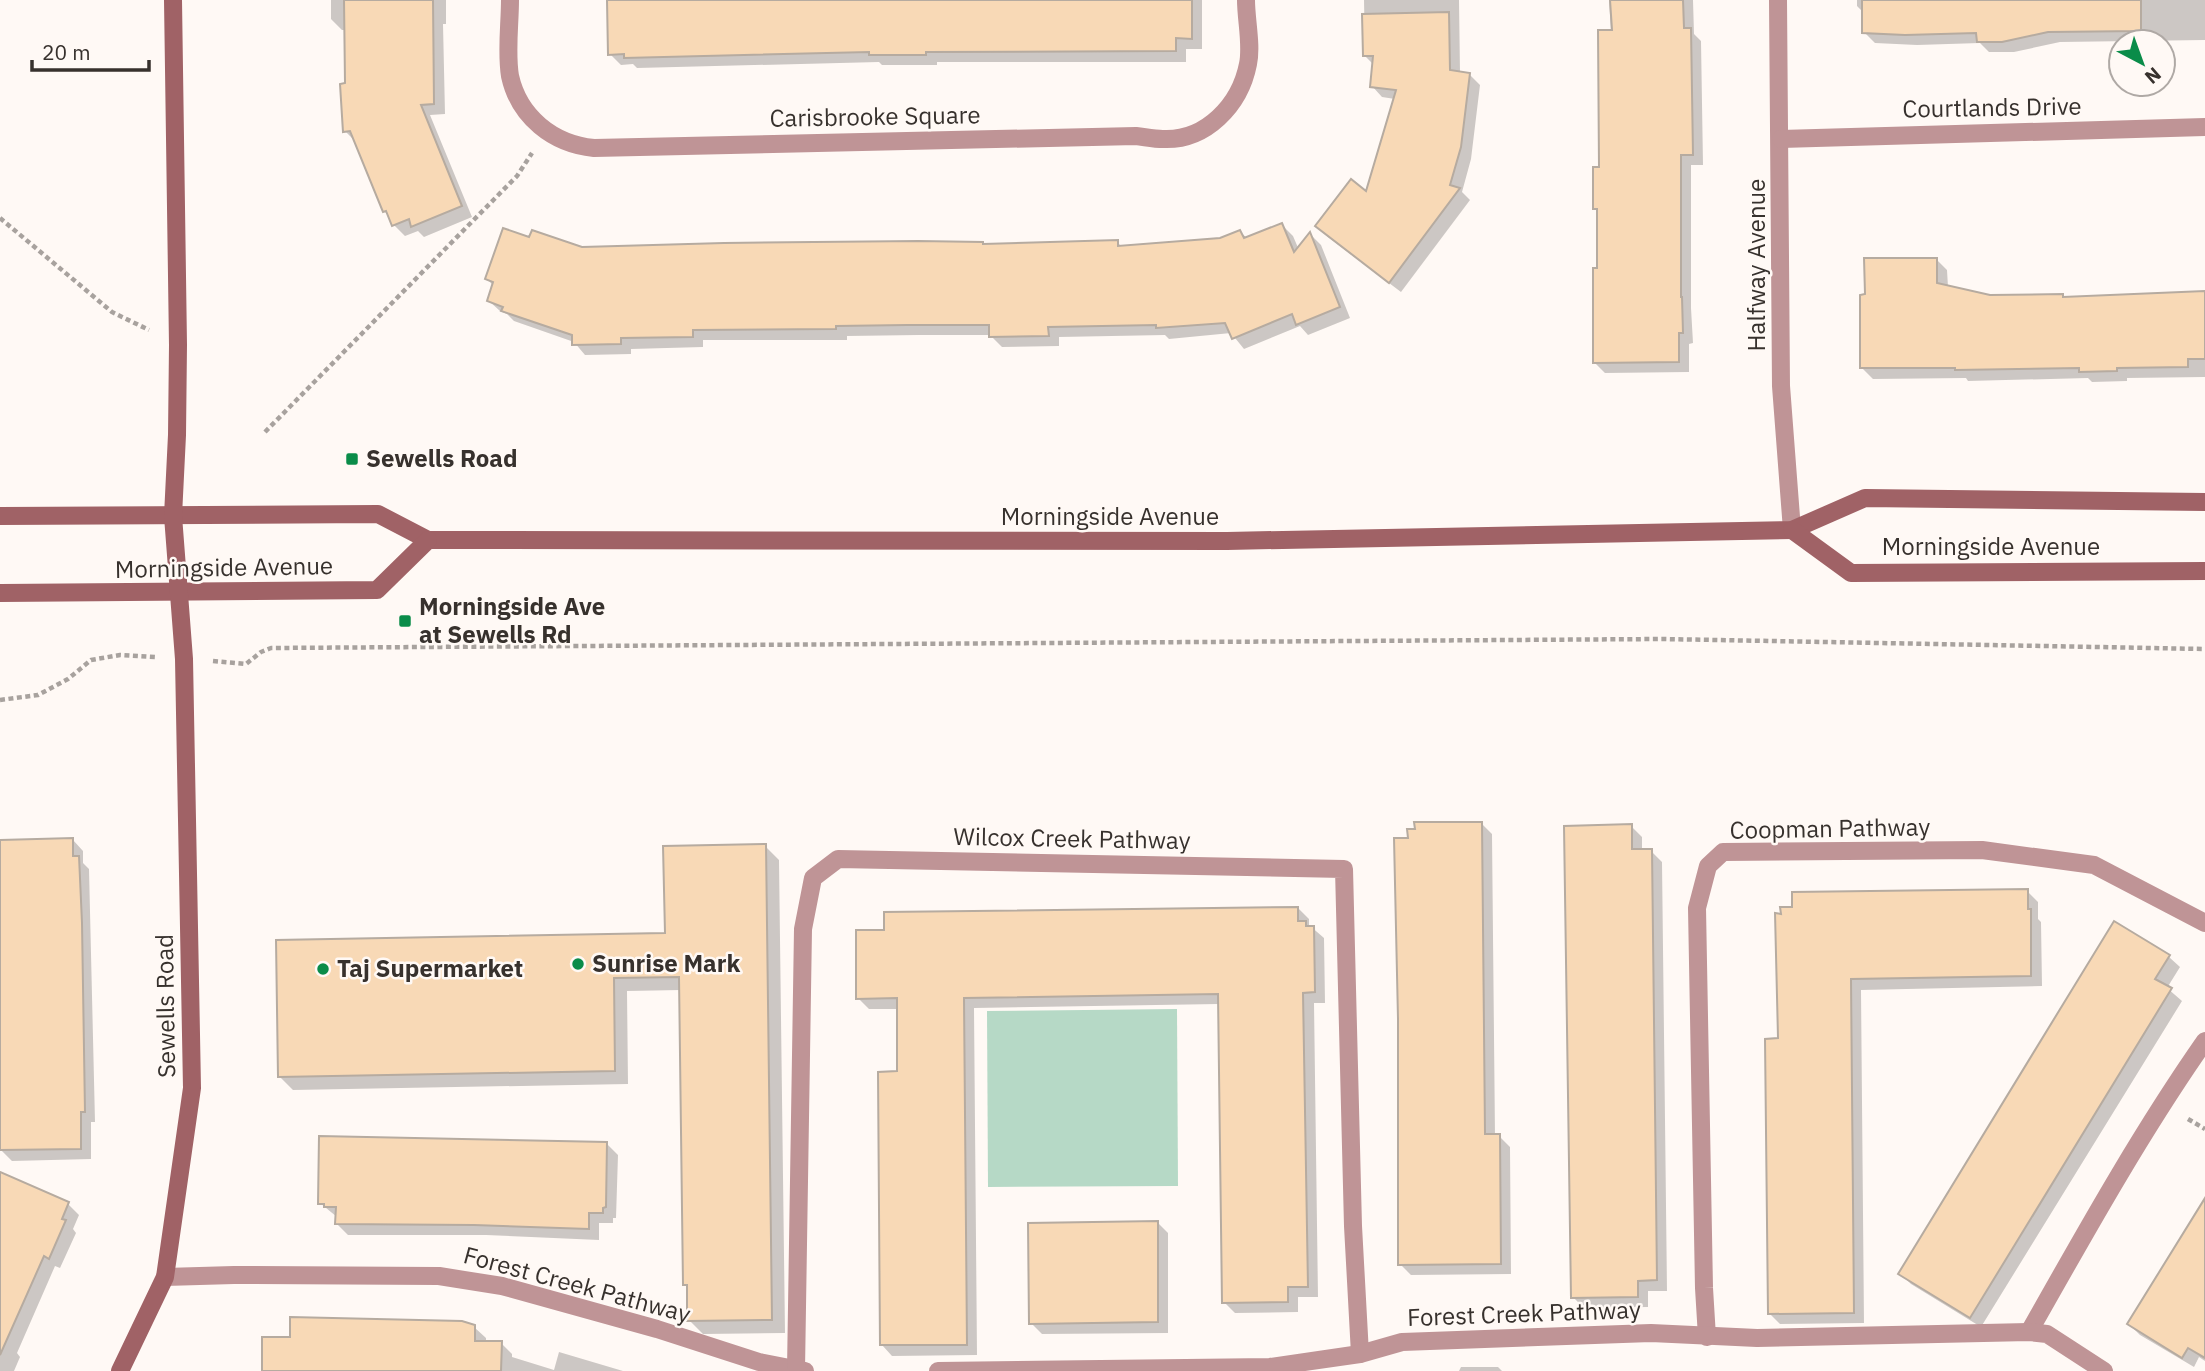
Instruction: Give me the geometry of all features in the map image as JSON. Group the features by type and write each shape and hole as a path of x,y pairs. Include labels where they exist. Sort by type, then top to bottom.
{"main road":[{"name":"Sewells Road","path":"120,1371 165,1277 192,1088 185,686 173,516 178,345 173,0"},
{"name":"Morningside Avenue","path":"0,516 377,514 428,540 1227,541 1792,530 1865,498 2205,502"},
{"name":"Morningside Avenue","path":"1792,530 1852,573 2205,571"},
{"name":"Morningside Avenue","path":"0,593 377,590 428,540"}],"street":[{"name":"Carisbrooke Square","path":"510,0 510,74 517,96 529,116 546,132 560,141 594,148 1136,136 1165,139 1188,136 1209,126 1227,111 1240,92 1250,47 1246,0"},
{"name":"Halfway Avenue","path":"1778,0 1781,386 1792,530"},
{"name":"Courtlands Drive","path":"1781,139 2205,127"},
{"name":"Coopman Pathway","path":"1707,1337 1697,908 1708,866 1723,852 1982,850 2094,865 2205,923"},
{"name":"Wilcox Creek Pathway","path":"800,1371 803,929 813,878 838,859 1344,869 1353,1226 1360,1354"},
{"path":"2029,1332 2162,1102 2205,1041"},
{"name":"Forest Creek Pathway","path":"165,1277 439,1276 502,1286 657,1329 759,1362 800,1371"},
{"name":"Forest Creek Pathway","path":"938,1371 1270,1367 1360,1354 1402,1342 1651,1333 1767,1338 2029,1332 2047,1334 2104,1371"}],"path":[{"path":"265,432 517,176 546,132"},
{"path":"0,218 112,312 178,345"},
{"path":"236,663 246,664 271,648 1663,639 2205,649"},
{"path":"0,700 38,695 68,679 91,660 120,655"}],"green space":[{"path":"1177,1009 1178,1186 988,1187 987,1011"}],"building":[{"path":"344,0 433,0 434,104 421,105 462,206 411,227 409,219 392,226 386,211 383,212 350,131 343,132 340,84 345,83"},
{"path":"607,0 1192,0 1192,39 1176,38 1176,51 926,52 926,55 869,55 869,52 624,58 624,54 608,55"},
{"path":"1610,0 1683,0 1684,28 1691,28 1693,155 1681,155 1683,333 1679,333 1679,362 1593,363 1593,268 1597,268 1597,209 1593,209 1593,167 1599,167 1598,30 1612,30"},
{"path":"1862,0 2141,0 2141,28 2048,32 2002,42 1977,42 1976,33 1862,33"},
{"path":"1449,12 1450,70 1470,73 1461,147 1450,185 1460,188 1389,283 1315,226 1351,179 1366,191 1396,90 1370,87 1373,56 1363,56 1362,14"},
{"path":"1282,223 1294,252 1310,232 1340,307 1296,325 1292,314 1232,339 1225,323 1156,328 1156,325 1048,327 1049,336 989,337 989,325 907,325 836,326 836,329 693,330 693,337 621,338 621,344 572,345 572,335 501,311 503,307 487,301 493,282 485,279 503,228 529,237 532,230 582,247 918,241 983,244 1118,240 1118,246 1220,238 1240,230 1244,238"},
{"path":"1864,258 1937,258 1937,283 1990,295 2063,294 2063,297 2205,291 2205,359 2188,359 2188,367 2117,368 2117,371 2079,372 2079,368 1860,368 1860,295 1865,294"},
{"path":"1414,822 1482,822 1485,1134 1500,1134 1501,1264 1398,1265 1398,1019 1394,838 1408,838 1407,829 1415,829"},
{"path":"1632,824 1632,849 1652,849 1657,1280 1638,1281 1638,1297 1571,1298 1564,826"},
{"path":"73,838 73,856 79,856 82,923 85,1112 81,1112 81,1149 0,1150 0,840"},
{"path":"766,844 772,1320 687,1321 687,1285 683,1285 679,977 614,978 615,1071 278,1077 276,940 665,933 663,846"},
{"path":"2028,889 2028,909 2031,909 2031,976 1851,979 1854,1313 1768,1314 1765,1039 1778,1038 1775,913 1781,914 1780,907 1792,907 1792,892"},
{"path":"1298,907 1298,921 1306,921 1306,926 1314,926 1315,992 1303,993 1308,1287 1288,1287 1288,1302 1222,1303 1218,994 964,998 967,1345 880,1345 878,1072 897,1071 897,998 856,999 856,930 884,930 884,912"},
{"path":"2114,921 2170,955 2155,979 2172,988 1970,1318 1898,1274"},
{"path":"319,1136 607,1142 606,1207 603,1208 603,1213 589,1213 589,1229 335,1224 336,1207 318,1204"},
{"path":"0,1172 69,1202 62,1219 66,1220 49,1259 44,1256 0,1355"},
{"path":"2205,1198 2205,1358 2188,1348 2182,1358 2127,1324"},
{"path":"1158,1221 1158,1322 1029,1324 1028,1223"},
{"path":"290,1317 462,1321 475,1325 475,1341 502,1341 501,1371 262,1371 262,1337 290,1337"}],"place":[{"name":"Sewells Road","path":"352,459"},
{"name":"Morningside Ave at Sewells Rd","path":"405,621"},
{"name":"Sunrise Mark","path":"578,964"},
{"name":"Taj Supermarket","path":"323,969"}]}
